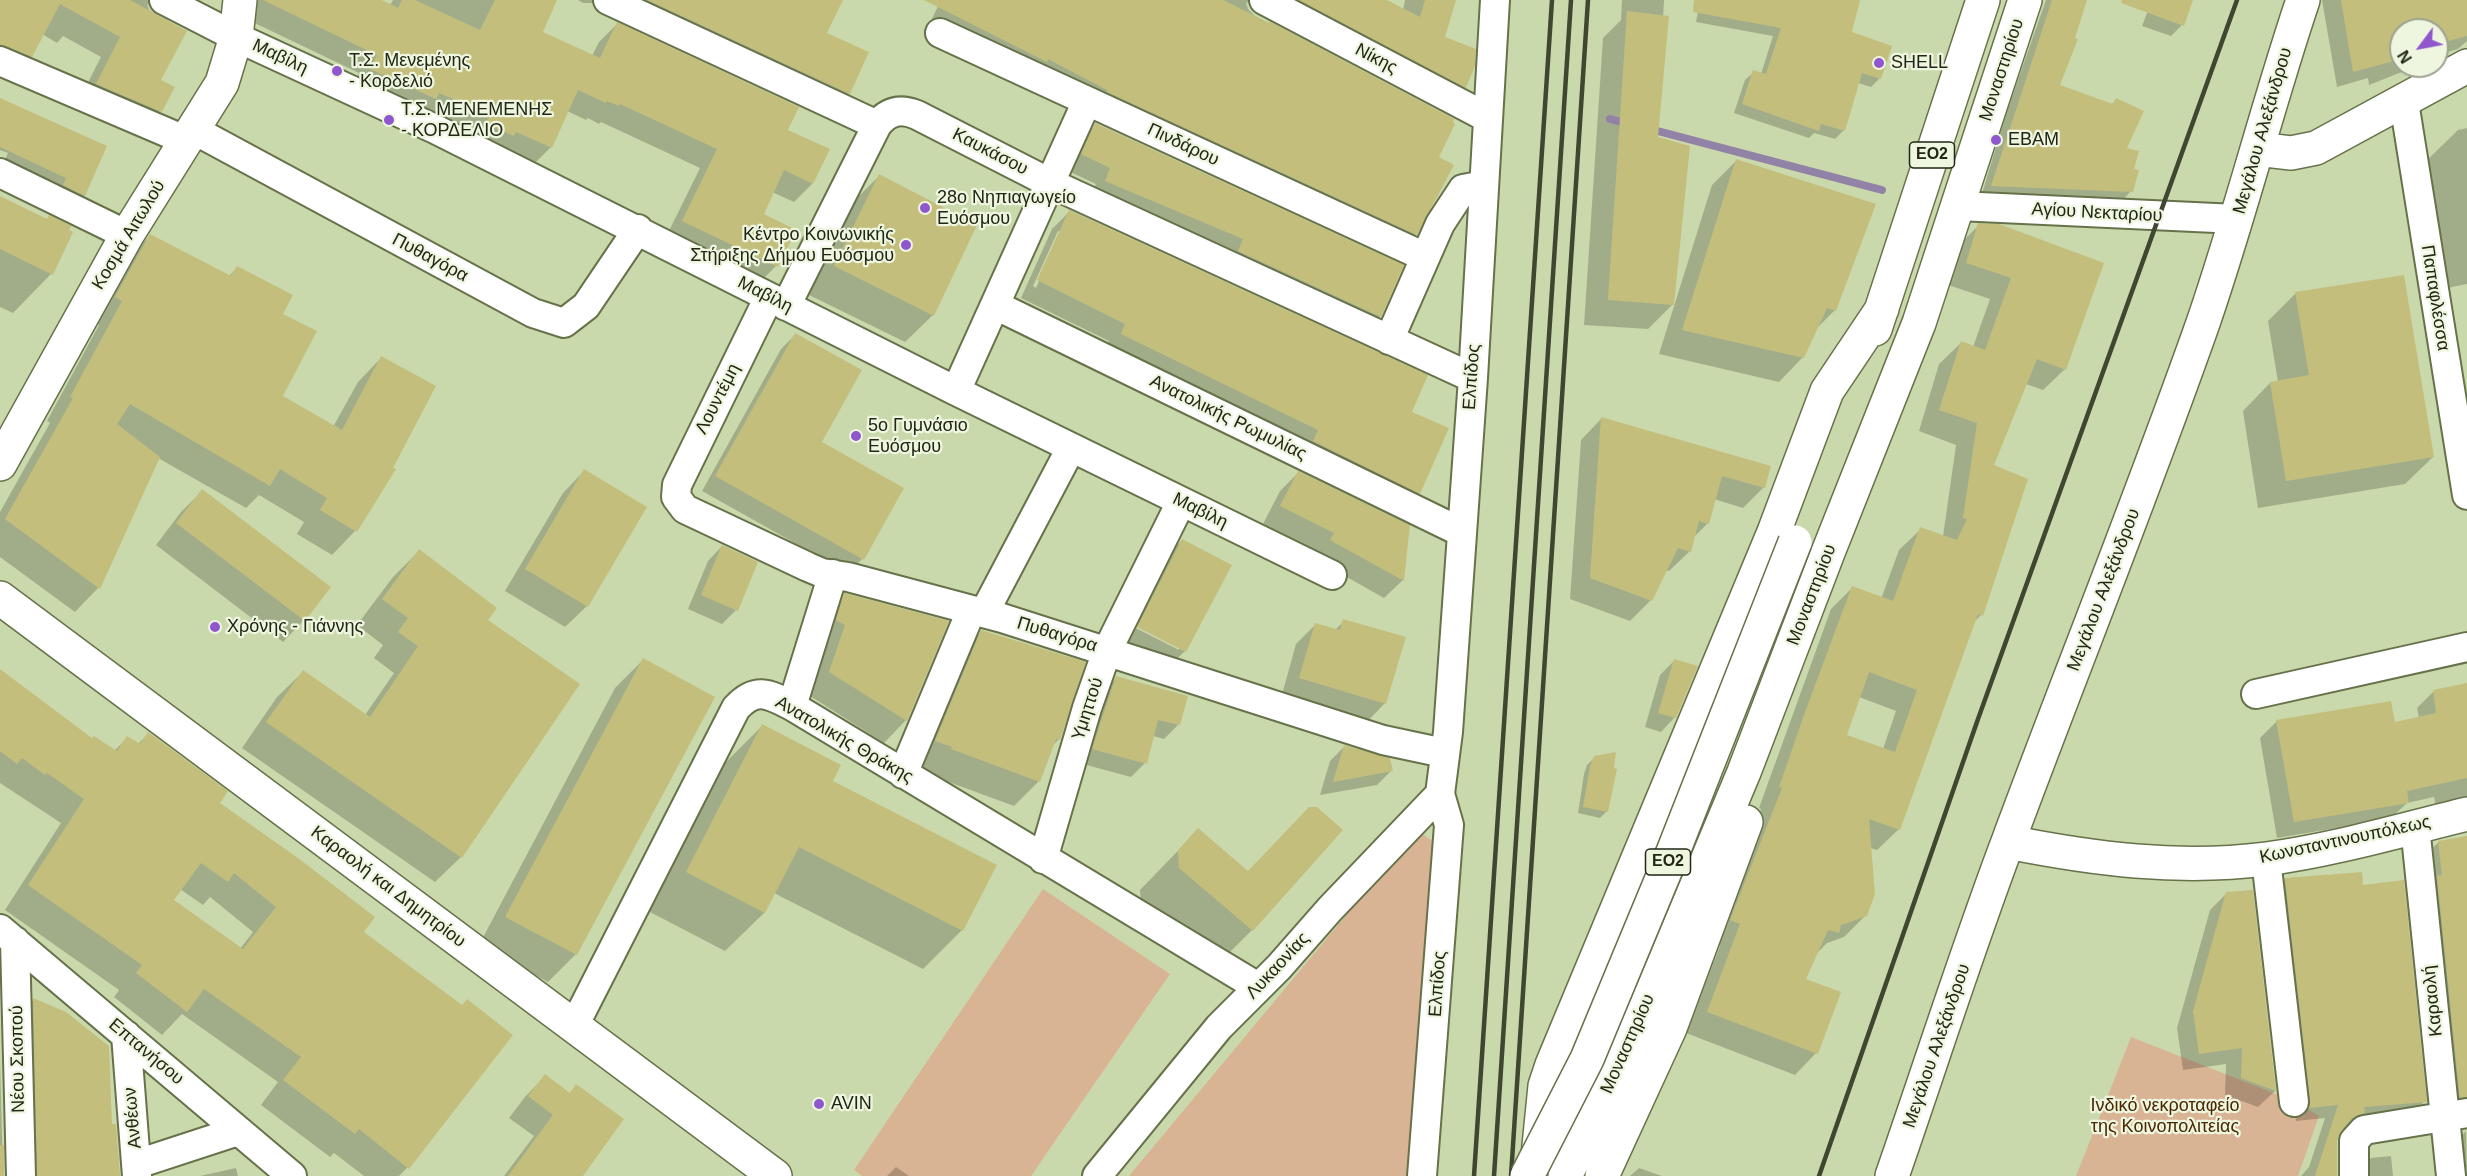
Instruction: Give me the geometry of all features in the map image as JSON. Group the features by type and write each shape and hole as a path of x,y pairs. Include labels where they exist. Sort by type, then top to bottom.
{"main road":[{"name":"Κοσμά Αιτωλού","path":"0,464 127,235 222,82 236,37 240,0"},
{"name":"Μοναστηρίου","path":"1527,1176 1587,1059 1796,542 1882,309 1983,0"},
{"name":"Μοναστηρίου","path":"1565,1176 1614,1077 1744,772 1919,323 2025,0"},
{"name":"Μεγάλου Αλεξάνδρου","path":"1892,1176 2008,842 2178,390 2237,219 2303,0"},
{"path":"2257,149 2291,153 2316,148 2467,66"},
{"path":"1537,1176 1545,1086 1552,1065 1774,532 1827,391 1882,309"},
{"path":"1602,1176 1670,1028 1821,621 1862,522 1899,420 1919,323"},
{"name":"Καραολή και Δημητρίου","path":"0,598 775,1176"},
{"name":"Κωνσταντινουπόλεως","path":"2008,842 2074,855 2141,863 2183,864 2266,859 2314,851 2467,814"}],"street":[{"name":"Μαβίλη","path":"164,0 236,37 435,129 638,229 777,302 1332,575"},
{"path":"608,0 877,125"},
{"name":"Νίκης","path":"1264,0 1488,118"},
{"name":"Ελπίδος","path":"1444,753 1448,732 1473,378 1495,0"},
{"name":"Πινδάρου","path":"940,33 1425,257"},
{"name":"Πυθαγόρα","path":"0,61 190,135 533,313 564,323 586,306 638,229"},
{"path":"956,391 1087,101"},
{"name":"Παπαφλέσσα","path":"2404,102 2467,495"},
{"name":"Καυκάσου","path":"877,125 888,114 901,110 911,112 1050,183 1473,378"},
{"name":"Λουντέμη","path":"678,501 675,492 684,467 877,125"},
{"path":"0,173 127,235"},
{"path":"1389,340 1440,224 1463,189 1484,185"},
{"name":"Αγίου Νεκταρίου","path":"1958,206 2237,219"},
{"name":"Ανατολικής Ρωμυλίας","path":"995,305 1461,532"},
{"path":"903,774 978,612 1071,448"},
{"name":"Πυθαγόρα","path":"678,501 690,512 822,573 848,577 978,612 1383,740 1444,753"},
{"name":"Υμηττού","path":"1043,858 1087,708 1107,651 1181,502"},
{"path":"792,706 833,574"},
{"path":"2256,694 2467,647"},
{"name":"Ανατολικής Θράκης","path":"574,1026 736,708 745,698 754,694 778,699 792,706 1258,987"},
{"path":"1440,794 1444,753"},
{"name":"Ελπίδος","path":"1422,1176 1449,825 1440,794"},
{"name":"Λυκαονίας","path":"1097,1176 1192,1058 1440,794"},
{"name":"Καραολή","path":"2415,826 2456,1114 2451,1176"},
{"path":"2266,859 2294,1101"},
{"name":"Επτανήσου","path":"7,935 292,1176"},
{"name":"Νέου Σκοπού","path":"7,935 21,1176"},
{"name":"Ανθέων","path":"126,1035 137,1170 238,1131"},
{"path":"2353,1168 2354,1141 2364,1130 2456,1114"}],"green space":[{"path":"1417,830 1435,843 1407,1176 1129,1176"},
{"path":"1043,889 1170,974 1031,1176 862,1176 854,1170"},
{"name":"Ινδικό νεκροταφείο της Κοινοπολιτείας","path":"2131,1037 2294,1101 2319,1116 2298,1176 2076,1176"}],"building":[{"path":"0,0 130,0 187,31 161,80 175,87 162,112 96,84 120,37 60,4 32,57 0,45"},
{"path":"263,0 382,0 398,8 402,0 415,0 480,30 495,0 557,0 543,32 600,58 617,22 799,107 788,130 830,149 813,184 784,170 764,214 796,230 778,267 682,221 717,149 620,104 619,106 607,101 606,103 578,90 552,148 516,132 514,136 486,124 490,115 439,93 436,99 370,69 377,55"},
{"path":"647,0 843,0 827,33 869,52 850,94"},
{"path":"924,0 1223,0 1269,23 1269,21 1454,119 1455,124 1439,157 1454,165 1417,235 1107,92 1048,59 1047,62"},
{"path":"1299,0 1387,0 1420,17 1425,0 1456,0 1445,37 1476,49 1475,66 1466,88"},
{"path":"1694,0 1860,0 1852,32 1892,46 1881,79 1862,73 1845,131 1821,124 1819,131 1742,104 1753,70 1766,74 1781,28 1693,12"},
{"path":"2052,0 2087,0 2075,38 2078,39 2060,85 2113,104 2116,98 2144,111 2127,148 2139,151 2134,169 2139,170 2133,192 1991,186"},
{"path":"2122,0 2193,0 2184,26 2121,3"},
{"path":"2341,0 2467,0 2467,36 2449,41 2449,18 2389,18 2389,62 2353,72"},
{"path":"1627,11 1669,16 1658,137 1690,146 1674,305 1608,300"},
{"path":"0,98 107,146 85,196 63,185 66,178 0,147"},
{"path":"1095,123 1404,265 1381,317 1238,251 1243,239 1105,181 1110,168 1081,154"},
{"path":"1736,159 1876,204 1836,311 1827,308 1804,358 1682,330"},
{"name":"Κέντρο Κοινωνικής Στήριξης Δήμου Ευόσμου","path":"879,174 977,225 934,316 834,266"},
{"path":"0,196 47,219 49,215 71,226 69,230 73,232 53,275 0,249"},
{"path":"1069,210 1428,375 1412,412 1449,428 1420,494 1313,441 1318,430 1121,334 1125,324 1037,280"},
{"path":"1978,223 1999,224 2104,263 2066,370 2037,359 1994,465 2028,479 1983,616 1978,614 1900,830 1869,819 1875,894 1867,916 1841,925 1839,933 1828,930 1806,979 1841,992 1818,1054 1707,1012 1740,924 1730,920 1782,788 1779,787 1852,586 1893,601 1920,527 1957,540 1967,519 1963,518 1977,423 1939,410 1961,341 1985,350 2011,278 1966,263","holes":["1869,672 1917,690 1895,752 1847,735"]},
{"path":"150,234 231,276 237,266 293,295 283,314 317,331 283,396 342,430 381,356 436,386 393,468 396,469 357,532 320,510 327,498 280,469 270,486 130,404 117,424 160,457 100,589 5,519 73,398 70,397 122,301 115,297"},
{"path":"2404,275 2434,457 2286,481 2270,382 2309,375 2295,292"},
{"path":"795,333 862,370 822,442 904,488 864,560 715,476"},
{"path":"1601,417 1771,466 1765,488 1722,476 1709,524 1699,521 1691,552 1678,548 1652,601 1590,578"},
{"path":"584,469 647,507 588,607 525,569"},
{"path":"1298,471 1410,525 1404,581 1330,540 1334,533 1280,506"},
{"path":"202,489 331,587 305,621 176,523"},
{"path":"1182,539 1232,565 1186,652 1137,627"},
{"path":"722,545 758,562 738,611 701,595"},
{"path":"419,549 497,608 488,620 580,684 462,858 266,722 303,670 370,717 418,646 398,632 408,618 382,599"},
{"path":"844,593 949,621 907,721 829,672 845,625 836,620"},
{"path":"1343,619 1406,637 1386,704 1299,678 1315,623 1340,630"},
{"path":"981,630 1086,662 1060,740 1056,739 1040,782 935,741"},
{"path":"643,658 715,697 577,955 505,917"},
{"path":"1674,659 1698,666 1676,718 1658,713"},
{"path":"0,669 92,738 94,736 117,751 127,736 140,744 148,732 228,791 220,803 298,858 375,917 364,932 462,1005 467,999 513,1035 409,1169 359,1129 355,1134 283,1080 301,1057 204,989 187,1012 136,973 142,965 28,885 84,799 22,758 17,764 0,751","holes":["201,863 228,882 234,873 276,907 243,949 174,900"]},
{"path":"1116,676 1188,696 1180,725 1158,720 1147,764 1092,749"},
{"path":"2467,683 2467,778 2407,791 2409,803 2294,822 2276,720 2391,701 2395,722 2436,713 2433,690"},
{"path":"762,724 841,765 833,781 997,865 963,931 799,847 765,913 686,872"},
{"path":"1344,745 1390,758 1393,771 1333,782"},
{"path":"1616,752 1614,768 1617,769 1608,812 1583,807 1590,766 1594,756"},
{"path":"1309,807 1317,807 1343,830 1253,931 1179,868 1178,850 1198,828 1248,871"},
{"path":"2467,836 2467,1097 2460,1098 2437,876 2442,875 2438,841"},
{"path":"2362,872 2363,885 2404,880 2427,1102 2364,1107 2365,1113 2352,1118 2341,1131 2337,1141 2337,1176 2315,1176 2338,1105 2309,1108 2310,1100 2285,878"},
{"path":"2253,890 2276,1091 2241,1078 2242,1048 2199,1054 2193,1011 2226,892"},
{"path":"33,998 66,1012 109,1046 112,1124 116,1124 120,1176 37,1176"},
{"path":"545,1074 570,1093 576,1084 624,1119 583,1176 508,1176 553,1115 528,1096"},
{"path":"0,1145 4,1145 4,1176 0,1176"}],"waterway":[{"path":"1610,119 1629,124"},
{"path":"1650,129 1882,190"}],"railway":[{"path":"1474,1176 1552,0"},
{"path":"1494,1176 1571,0"},
{"path":"1511,1176 1588,0"},
{"path":"1819,1176 1978,719 2237,0"}],"place":[{"name":"SHELL","path":"1879,63"},
{"name":"Τ.Σ. Μενεμένης - Κορδελιό","path":"337,71"},
{"name":"Τ.Σ. ΜΕΝΕΜΕΝΗΣ - ΚΟΡΔΕΛΙΟ","path":"389,120"},
{"name":"ΕΒΑΜ","path":"1996,140"},
{"name":"28ο Νηπιαγωγείο Ευόσμου","path":"925,208"},
{"name":"Κέντρο Κοινωνικής Στήριξης Δήμου Ευόσμου","path":"906,245"},
{"name":"5ο Γυμνάσιο Ευόσμου","path":"856,436"},
{"name":"Χρόνης - Γιάννης","path":"215,627"},
{"name":"AVIN","path":"819,1104"}]}
